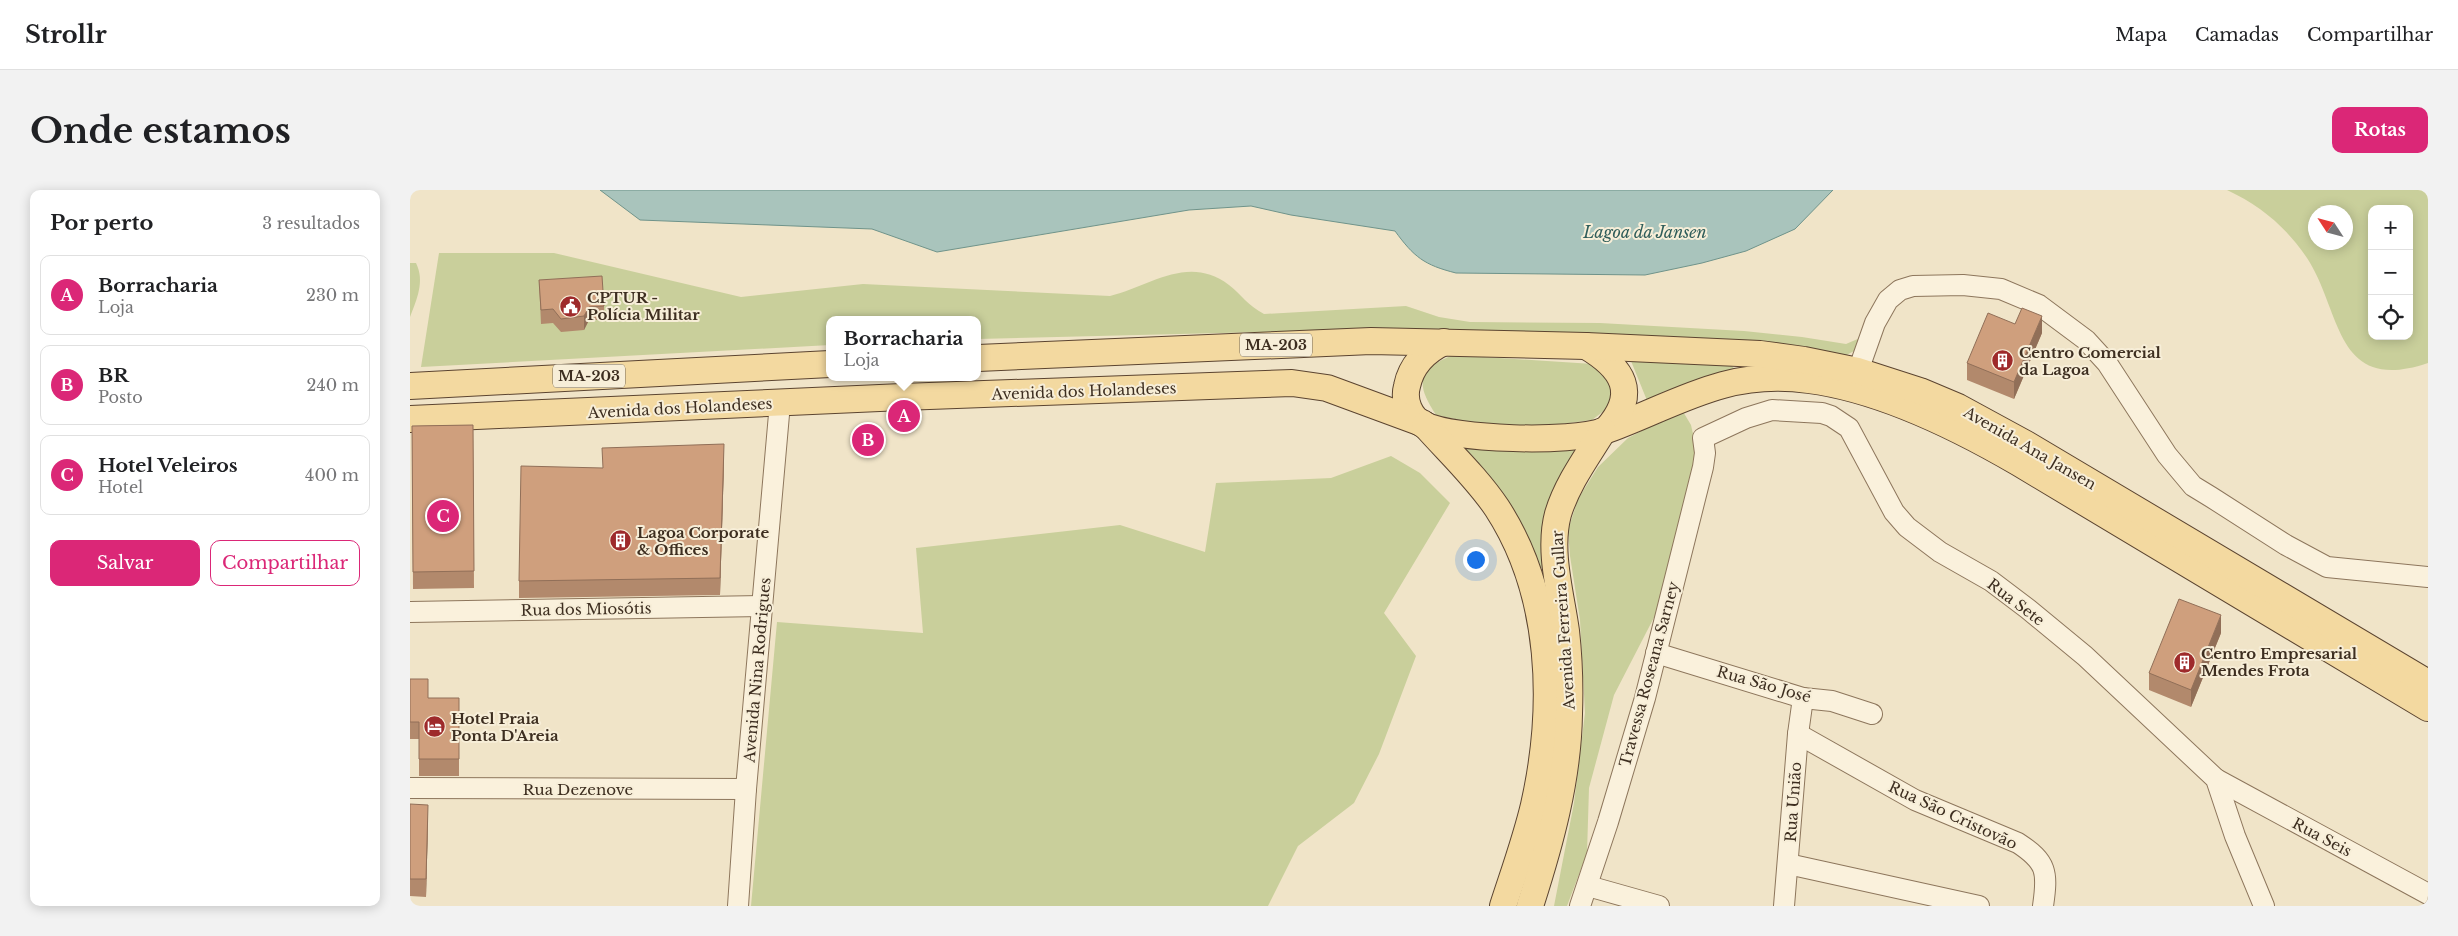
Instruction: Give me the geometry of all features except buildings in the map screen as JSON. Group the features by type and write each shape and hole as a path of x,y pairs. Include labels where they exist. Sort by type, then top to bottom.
{"main road":[{"name":"MA-203","path":"981,358 1371,341 1586,346"},
{"name":"Avenida Ferreira Gullar","path":"1444,342 1422,357 1410,373 1406,390 1408,406 1414,417 1424,424 1496,507 1515,539 1532,586 1544,646 1547,692 1542,757 1530,821 1503,906"},
{"name":"Avenida Ana Jansen","path":"1586,346 1760,354 1858,370 1920,391 1958,407 2026,444 2428,683"},
{"name":"Avenida Ferreira Gullar","path":"1530,906 1560,802 1568,746 1569,677 1556,552 1556,526 1563,502 1572,482 1605,430 1622,408 1623,384 1611,364 1586,346"},
{"path":"981,370 1076,366 1108,353"},
{"name":"MA-203","path":"410,386 826,364"},
{"path":"780,403 782,392 790,380 826,376"},
{"name":"Avenida Ana Jansen","path":"1605,430 1722,385 1767,377 1811,380 1905,406 1965,433 2019,463 2428,708"},
{"name":"Avenida dos Holandeses","path":"410,419 1304,383 1327,388 1424,424 1478,436 1538,439 1605,430"}],"street":[{"path":"1858,370 1875,323 1888,300 1900,290 1913,286 1978,285 2006,291 2039,305 2086,340 2106,363 2167,455 2194,486 2210,497 2286,545 2327,567 2428,577"},
{"name":"Avenida Nina Rodrigues","path":"738,906 746,789 780,403"},
{"name":"Rua Sete","path":"1703,438 1746,418 1772,410 1822,413 1840,421 1849,428 1894,512 1907,527 1940,552 1991,582 2086,656 2216,779 2235,836 2264,906"},
{"name":"Travessa Roseana Sarney","path":"1580,906 1588,886 1656,653 1703,467 1705,453 1703,438"},
{"name":"Rua dos Miosótis","path":"410,612 762,606"},
{"name":"Rua São José","path":"1656,653 1803,698 1832,702 1872,714"},
{"name":"Rua União","path":"1784,906 1798,734 1803,698"},
{"name":"Rua São Cristovão","path":"1798,734 1915,800 2018,843 2039,858 2045,872 2046,887 2043,906"},
{"name":"Rua Seis","path":"2216,779 2428,894"},
{"name":"Rua Dezenove","path":"410,788 746,789"},
{"path":"1788,864 1979,906"},
{"path":"1588,886 1659,906"}],"green space":[{"path":"2227,190 2428,190 2428,363 2397,370 2374,368 2358,358 2345,342 2307,258 2272,218 2251,203"},
{"path":"439,253 554,253 741,297 863,284 1110,296 1169,275 1199,272 1214,276 1229,285 1253,307 1264,314 1406,306 1439,317 1470,322 1600,323 1744,331 1846,344 1860,338 1854,351 1843,357 1387,329 981,339 981,316 826,316 826,345 421,367"},
{"path":"410,263 416,263 419,270 420,283 410,317"},
{"path":"1453,355 1593,364 1609,376 1614,390 1609,407 1592,420 1539,427 1489,426 1436,415 1425,395 1423,379 1426,372 1432,366"},
{"path":"1629,356 1724,359 1736,370 1648,403"},
{"path":"1682,410 1691,425 1698,456 1664,598 1614,695 1589,788 1587,853 1567,906 1554,906 1574,803 1585,713 1580,620 1568,530 1578,499 1598,467 1628,438"},
{"path":"1457,440 1585,444 1546,570 1533,564"},
{"path":"1391,456 1420,473 1450,503 1384,613 1416,656 1379,754 1354,803 1298,846 1268,906 751,906 777,622 923,633 916,548 1120,525 1205,552 1216,483 1331,478"}],"water":[{"name":"Lagoa da Jansen","path":"600,190 1833,190 1795,229 1746,251 1702,263 1645,275 1456,273 1436,267 1421,259 1414,254 1395,231 1291,215 1251,206 1189,210 937,252 872,229 640,220"}],"place":[{"name":"CPTUR - Polícia Militar","path":"571,306"},
{"name":"Centro Comercial da Lagoa","path":"2003,361"},
{"name":"Borracharia","path":"904,416"},
{"name":"BR","path":"868,440"},
{"name":"Hotel Veleiros","path":"443,516"},
{"name":"Lagoa Corporate & Offices","path":"621,541"},
{"name":"Centro Empresarial Mendes Frota","path":"2185,662"},
{"name":"Hotel Praia Ponta D'Areia","path":"435,727"}]}
